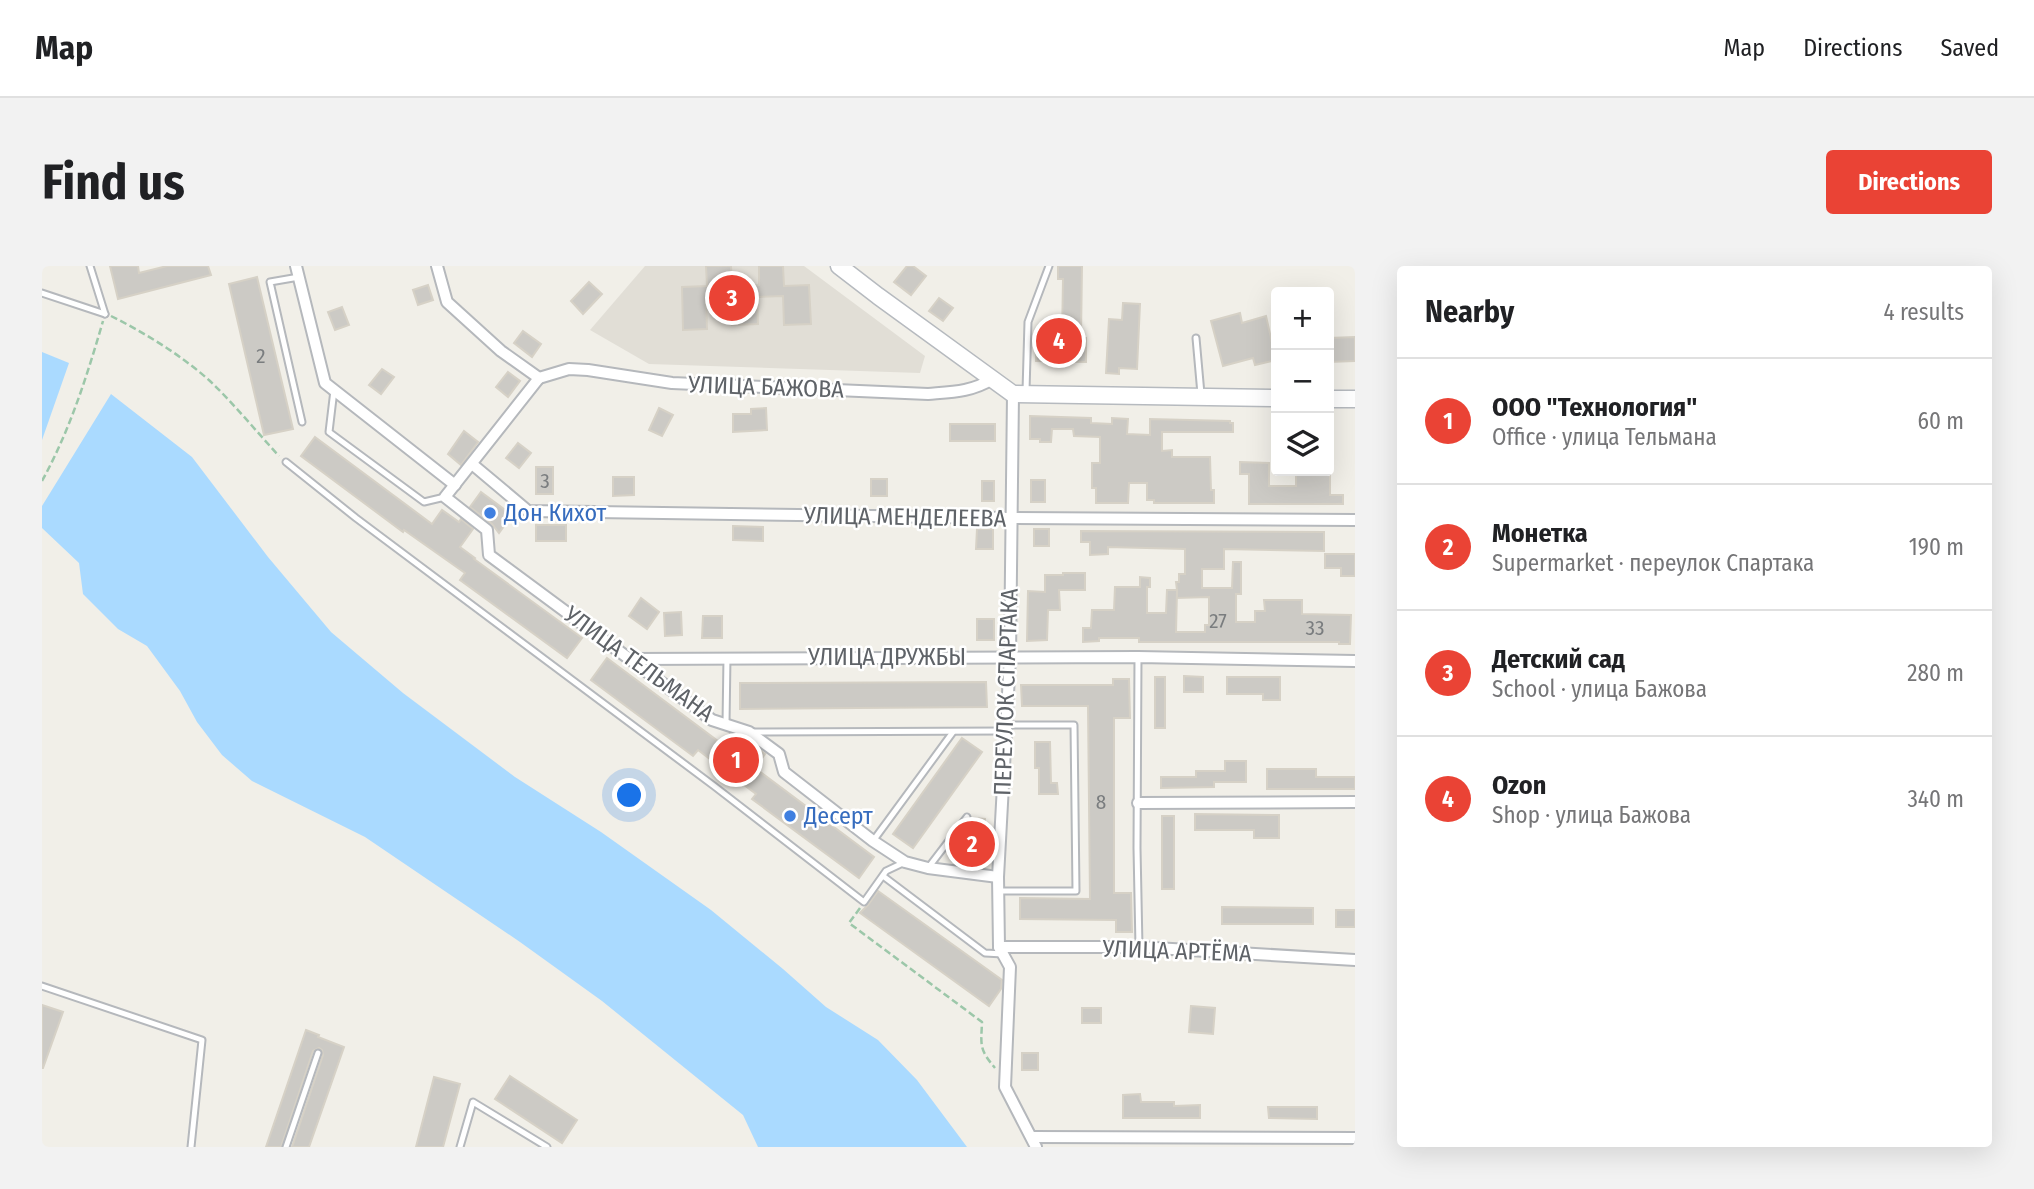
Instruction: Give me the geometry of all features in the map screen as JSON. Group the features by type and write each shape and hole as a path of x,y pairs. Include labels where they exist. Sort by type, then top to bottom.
{"main road":[{"path":"839,266 992,379 1020,394 1271,398"},
{"path":"1334,398 1355,399"}],"street":[{"path":"437,266 447,302 501,351 539,378 445,497"},
{"path":"298,271 325,383 455,485"},
{"name":"УЛИЦА БАЖОВА","path":"539,378 569,369 672,383 928,394 968,390 992,379"},
{"name":"ПЕРЕУЛОК СПАРТАКА","path":"1020,394 1010,518 1010,657 998,877 1001,951 1010,967 1005,1087 1034,1142"},
{"name":"УЛИЦА МЕНДЕЛЕЕВА","path":"472,464 528,512 1355,520"},
{"name":"УЛИЦА ТЕЛЬМАНА","path":"445,497 487,530 489,555 712,720 748,732 779,754 784,772 873,841 905,862 928,869 998,877"},
{"name":"УЛИЦА ДРУЖБЫ","path":"630,659 1138,657 1355,661"},
{"path":"1138,803 1355,802"},
{"name":"УЛИЦА АРТЁМА","path":"1001,951 1139,947 1355,960"},
{"path":"1034,1142 1355,1138"}],"lane":[{"path":"90,266 105,314"},
{"path":"1020,394 1028,322 1049,266"},
{"path":"298,271 270,282 302,422"},
{"path":"42,293 105,314"},
{"path":"1196,338 1201,397"},
{"path":"334,390 329,432 424,502 445,497"},
{"path":"286,463 864,902 886,871 905,862"},
{"path":"726,724 727,657"},
{"path":"1138,657 1139,947"},
{"path":"748,732 953,732 1074,725 1076,891 999,891"},
{"path":"873,841 953,732"},
{"path":"928,869 967,817"},
{"path":"883,876 985,953 1001,951"},
{"path":"42,986 202,1040 191,1147"},
{"path":"286,1147 318,1053"},
{"path":"460,1147 473,1102 547,1147"}],"path":[{"path":"42,481 83,390 105,314 134,328 209,380 286,463"},
{"path":"864,902 849,923 982,1022 981,1046 985,1056 1006,1079"}],"shaded area":[{"path":"645,266 804,266 925,356 920,373 649,364 590,330"}],"water":[{"path":"42,352 69,363 42,440"},
{"path":"111,394 192,457 268,557 331,632 403,693 515,777 601,832 711,910 826,1007 878,1040 917,1080 967,1147 758,1147 743,1115 602,1001 365,837 252,781 222,755 147,646 118,629 83,594 79,563 42,528 42,506"}],"building":[{"path":"110,266 138,266 139,273 167,266 208,266 211,275 118,299"},
{"path":"706,266 731,266 732,286 759,285 759,266 783,266 784,286 809,285 811,324 784,325 783,296 757,297 758,324 732,325 731,298 706,299 707,329 683,330 682,287 707,286"},
{"path":"907,266 913,266 926,276 911,295 894,282"},
{"path":"1058,266 1082,266 1081,338 1086,338 1086,362 1036,361 1037,336 1062,337 1063,279 1058,279"},
{"path":"257,277 293,429 264,435 229,284"},
{"path":"589,282 602,294 583,314 571,301"},
{"path":"428,285 433,300 418,305 413,290"},
{"path":"939,298 953,308 943,321 929,311"},
{"path":"1123,303 1140,304 1137,369 1119,368 1119,374 1106,373 1109,319 1122,320"},
{"path":"342,307 349,325 335,330 328,312"},
{"path":"1240,313 1242,323 1266,316 1271,338 1271,361 1255,365 1253,358 1223,366 1211,321"},
{"path":"523,331 541,344 532,357 514,343"},
{"path":"1355,337 1355,361 1334,362 1334,338"},
{"path":"382,369 394,377 381,394 369,385"},
{"path":"508,372 520,381 508,397 496,387"},
{"path":"659,408 673,415 662,436 649,430"},
{"path":"766,408 767,430 733,432 733,414 751,414 751,409"},
{"path":"1030,416 1091,418 1091,423 1112,424 1112,418 1128,419 1127,434 1150,435 1150,419 1230,421 1233,423 1233,432 1162,432 1162,451 1172,450 1172,457 1210,457 1214,503 1154,503 1154,500 1147,500 1147,483 1129,483 1128,503 1096,503 1096,488 1092,488 1092,463 1100,463 1100,437 1074,436 1073,429 1052,429 1051,442 1030,439"},
{"path":"950,424 995,424 995,441 950,441"},
{"path":"464,431 478,442 461,465 448,454"},
{"path":"315,437 432,524 442,510 459,522 461,519 473,529 460,547 582,638 567,658 460,580 465,573 404,530 403,532 301,456"},
{"path":"518,443 531,453 519,468 506,458"},
{"path":"1240,462 1269,463 1269,486 1296,486 1296,476 1330,476 1330,495 1343,495 1343,504 1249,504 1249,474 1240,474"},
{"path":"536,467 553,467 553,494 536,494"},
{"path":"613,477 634,477 634,495 613,496"},
{"path":"871,479 887,479 887,496 871,496"},
{"path":"1031,480 1045,480 1045,502 1031,502"},
{"path":"982,481 994,481 994,501 982,501"},
{"name":"Дон Кихот","path":"481,492 512,515 499,533 470,507"},
{"path":"536,525 566,525 566,541 536,541"},
{"path":"733,526 763,527 763,541 733,540"},
{"path":"977,529 993,529 993,549 976,549"},
{"path":"1034,529 1049,529 1049,546 1034,546"},
{"path":"1081,531 1324,532 1324,551 1224,549 1224,569 1202,569 1202,588 1232,588 1233,562 1241,562 1241,594 1236,594 1236,622 1255,622 1255,611 1265,611 1264,600 1302,600 1302,614 1351,615 1350,644 1139,642 1139,638 1099,638 1099,641 1083,642 1083,628 1091,628 1092,610 1114,610 1115,587 1140,587 1140,577 1150,578 1150,587 1147,587 1147,613 1166,613 1167,590 1177,590 1179,574 1185,574 1185,549 1108,547 1108,554 1090,555 1090,542 1081,542","holes":["1177,591 1177,598 1209,597 1209,625 1205,625 1205,632 1176,632"]},
{"path":"1325,554 1355,554 1355,576 1341,576 1341,568 1325,568"},
{"path":"1085,573 1085,590 1059,590 1060,610 1048,610 1047,640 1027,641 1028,591 1045,592 1045,575"},
{"path":"641,598 659,612 647,629 629,616"},
{"path":"681,612 682,635 665,636 664,613"},
{"path":"703,616 722,616 722,638 702,638"},
{"path":"977,619 994,619 994,640 977,640"},
{"path":"607,658 722,744 730,734 745,739 765,754 755,768 874,857 859,878 752,799 756,794 698,750 693,756 591,680"},
{"path":"1184,676 1203,677 1203,692 1184,692"},
{"path":"1155,677 1165,677 1165,728 1155,728"},
{"path":"1227,677 1280,677 1280,700 1263,700 1263,694 1227,694"},
{"path":"1113,679 1129,679 1130,718 1114,718 1114,893 1131,893 1132,932 1116,932 1116,920 1020,919 1020,898 1090,899 1088,706 1022,706 1021,685 1113,685"},
{"path":"986,682 987,707 740,709 740,683"},
{"path":"962,738 982,752 913,848 893,834"},
{"path":"1035,742 1050,742 1051,783 1057,783 1058,794 1039,794"},
{"path":"1225,761 1246,761 1246,782 1214,782 1214,787 1161,788 1161,777 1196,777 1196,771 1225,771"},
{"path":"1267,769 1316,769 1316,777 1355,777 1355,789 1267,789"},
{"path":"1195,814 1279,815 1279,838 1254,838 1254,830 1195,830"},
{"path":"1162,816 1174,816 1174,889 1162,889"},
{"path":"973,818 985,819 983,854 960,853 961,834"},
{"path":"878,891 1002,980 1001,989 989,1006 860,913"},
{"path":"1222,907 1313,908 1313,924 1222,924"},
{"path":"1336,910 1355,910 1355,927 1336,927"},
{"path":"42,1005 63,1012 43,1068 42,1068"},
{"path":"1191,1006 1215,1008 1213,1034 1189,1032"},
{"path":"1082,1008 1101,1008 1101,1023 1082,1023"},
{"path":"306,1030 344,1047 309,1147 292,1147 323,1055 319,1048 313,1051 281,1147 266,1147"},
{"path":"1022,1053 1038,1053 1038,1070 1022,1070"},
{"path":"510,1076 577,1120 562,1143 495,1099"},
{"path":"434,1077 460,1084 443,1147 416,1147"},
{"path":"1140,1094 1141,1102 1174,1102 1174,1106 1200,1105 1200,1118 1123,1118 1123,1095"},
{"path":"1268,1107 1317,1107 1317,1119 1269,1118"}],"place":[{"name":"Детский сад","path":"732,298"},
{"name":"Ozon","path":"1059,341"},
{"name":"Дон Кихот","path":"490,513"},
{"name":"ООО \"Технология\"","path":"736,760"},
{"name":"Десерт","path":"790,816"},
{"name":"Монетка","path":"972,844"}]}
